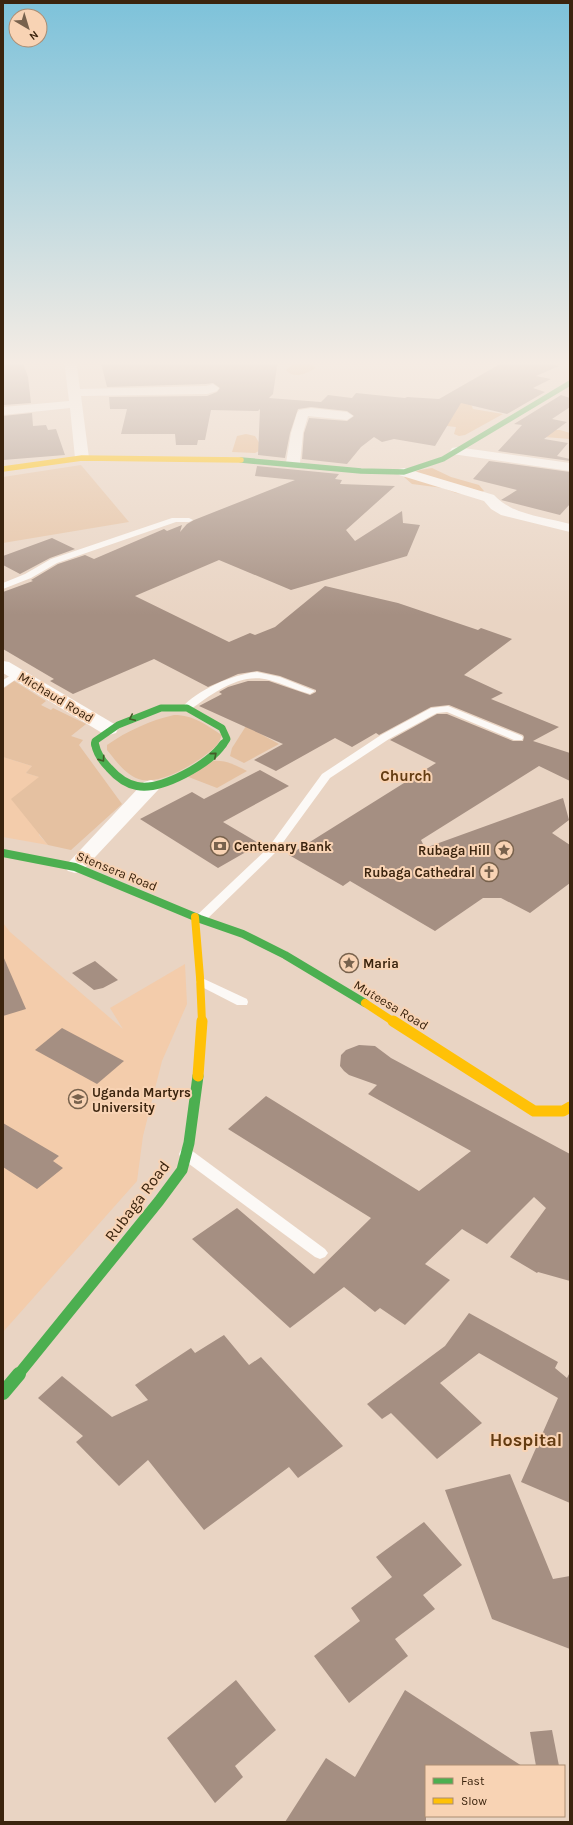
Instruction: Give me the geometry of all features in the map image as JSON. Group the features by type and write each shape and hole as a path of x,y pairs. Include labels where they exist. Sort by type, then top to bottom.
{"street":[{"path":"80,445 82,458"},
{"path":"293,463 295,445"},
{"path":"404,472 438,461 466,445"},
{"path":"456,451 570,467"},
{"path":"3,469 82,458 232,460 293,463 361,471 404,472 489,498 496,506 506,512 570,528"},
{"name":"Michaud Road","path":"10,670 109,729"},
{"name":"Michaud Road","path":"161,708 187,708 222,728 227,740 223,747 209,760 151,786 141,787 130,784 107,768 96,751 94,746 95,741 109,729 139,715 161,708"},
{"path":"75,867 151,786"},
{"name":"Stensera Road","path":"3,853 75,867 197,918"},
{"name":"Rubaga Road","path":"3,1393 159,1201 182,1170 186,1154 201,1053 202,982 197,918"},
{"name":"Muteesa Road","path":"197,918 217,923 258,941 392,1020 534,1111 563,1111 570,1107"}],"lane":[{"path":"3,586 28,576 54,561 175,520 188,520"},
{"path":"3,685 10,670"},
{"path":"187,708 202,697 246,676 266,677 310,691"},
{"path":"197,918 272,850 326,776 339,766 383,740 385,737 435,710 448,709 518,738"},
{"path":"202,982 242,1002"},
{"path":"186,1154 320,1253"}],"shaded area":[{"path":"234,445 261,445 263,449 255,453 232,452"},
{"path":"81,465 129,522 3,543 3,477"},
{"path":"432,468 451,477 479,485 484,491 472,495 456,493 443,488 412,484 404,477 420,470"},
{"path":"14,681 46,701 41,705 51,710 53,708 86,724 71,736 83,740 79,745 122,804 71,850 48,845 11,799 39,777 26,773 32,766 3,757 3,689"},
{"path":"174,715 181,715 194,719 222,735 218,744 201,758 181,770 171,775 151,780 142,780 131,776 107,750 107,745 123,735 148,723"},
{"path":"246,726 279,744 244,763 230,756 232,748"},
{"path":"3,757 32,766 26,773 39,777 39,835 48,845 3,837"},
{"path":"213,761 230,763 247,771 217,788 186,776"},
{"name":"Uganda Martyrs University","path":"3,923 10,932 123,1029 110,1008 185,964 187,1004 162,1061 143,1136 137,1181 3,1332"}],"building":[{"path":"3,445 62,445 65,455 3,460"},
{"path":"258,445 288,445 285,458 258,455"},
{"path":"303,445 363,445 347,464 302,459"},
{"path":"503,445 566,445 557,456 570,459 570,461 498,451"},
{"path":"489,461 570,472 570,504 560,515 501,500 517,490 473,479"},
{"path":"257,466 339,474 335,479 342,480 340,484 395,486 346,530 355,541 402,511 403,523 420,525 407,556 291,590 219,560 135,596 229,642 250,633 255,635 275,627 325,586 398,603 478,630 481,628 512,639 464,675 503,693 491,699 559,727 533,741 570,753 570,781 539,766 421,840 425,848 563,798 569,820 552,833 570,845 570,883 530,913 501,898 483,898 435,931 350,881 343,886 289,855 436,763 390,740 437,714 447,714 513,741 523,741 523,735 449,705 431,707 379,735 376,733 352,747 335,738 276,771 254,760 283,744 199,706 222,694 219,692 228,687 248,681 269,681 310,695 316,692 316,690 280,676 257,671 238,674 208,687 154,659 73,694 50,681 54,679 3,649 3,592 33,581 31,580 58,564 85,555 94,559 164,529 167,531 182,525 180,532 187,524 194,520 295,480 255,476"},
{"path":"52,538 75,549 50,558 20,574 3,565 3,556"},
{"path":"260,770 289,786 223,822 260,844 218,868 140,819 192,792 204,799"},
{"path":"3,956 26,1009 3,1016"},
{"path":"95,961 118,980 103,988 94,990 72,973"},
{"path":"62,1028 124,1061 97,1084 35,1050"},
{"path":"359,1045 375,1046 391,1058 570,1154 570,1281 538,1272 537,1273 510,1257 546,1208 534,1197 487,1244 462,1229 425,1264 450,1280 405,1325 380,1308 375,1312 344,1287 290,1328 192,1239 237,1208 314,1274 371,1218 228,1129 266,1096 419,1191 471,1151 368,1094 377,1085 349,1075 340,1066 341,1055 346,1050"},
{"path":"3,1123 59,1156 53,1161 63,1168 37,1189 3,1167"},
{"path":"469,1313 558,1362 555,1368 567,1378 570,1372 570,1503 521,1482 558,1398 479,1353 440,1383 482,1423 437,1459 391,1413 382,1419 367,1404 445,1346"},
{"path":"224,1335 249,1365 261,1357 343,1446 298,1478 289,1467 204,1530 148,1460 119,1486 76,1442 83,1436 38,1398 62,1376 112,1417 148,1400 135,1385 191,1348 195,1353"},
{"path":"510,1474 553,1579 570,1576 570,1649 492,1619 445,1490"},
{"path":"424,1522 462,1565 423,1595 435,1609 395,1639 408,1656 349,1703 314,1656 360,1621 351,1608 392,1577 376,1557"},
{"path":"236,1680 276,1730 235,1766 243,1777 215,1803 167,1738"},
{"path":"405,1690 520,1765 425,1765 426,1822 285,1822 326,1758 355,1777"},
{"path":"552,1730 559,1765 536,1765 530,1732"}],"traffic: fast":[{"path":"241,460 361,471 404,472 443,459 466,445"},
{"path":"161,708 187,708 222,728 227,739 213,756 202,764 176,778 152,786 142,787 127,783 109,769 100,757 95,741 118,725 161,708"},
{"path":"3,853 75,867 200,919 221,925 243,934 285,955 365,1003"},
{"path":"3,1393 159,1201 182,1170 189,1143 198,1076"}],"traffic: slow":[{"path":"3,469 82,458 241,460"},
{"path":"195,917 202,1016 198,1076"},
{"path":"365,1003 534,1111 563,1111 570,1107"}],"place":[{"name":"Centenary Bank","path":"220,846"},
{"name":"Rubaga Hill","path":"504,850"},
{"name":"Rubaga Cathedral","path":"489,872"},
{"name":"Maria","path":"349,963"},
{"name":"Uganda Martyrs University","path":"78,1099"}],"district":[{"name":"Church","path":"406,776"},
{"name":"Hospital","path":"526,1440"}]}
